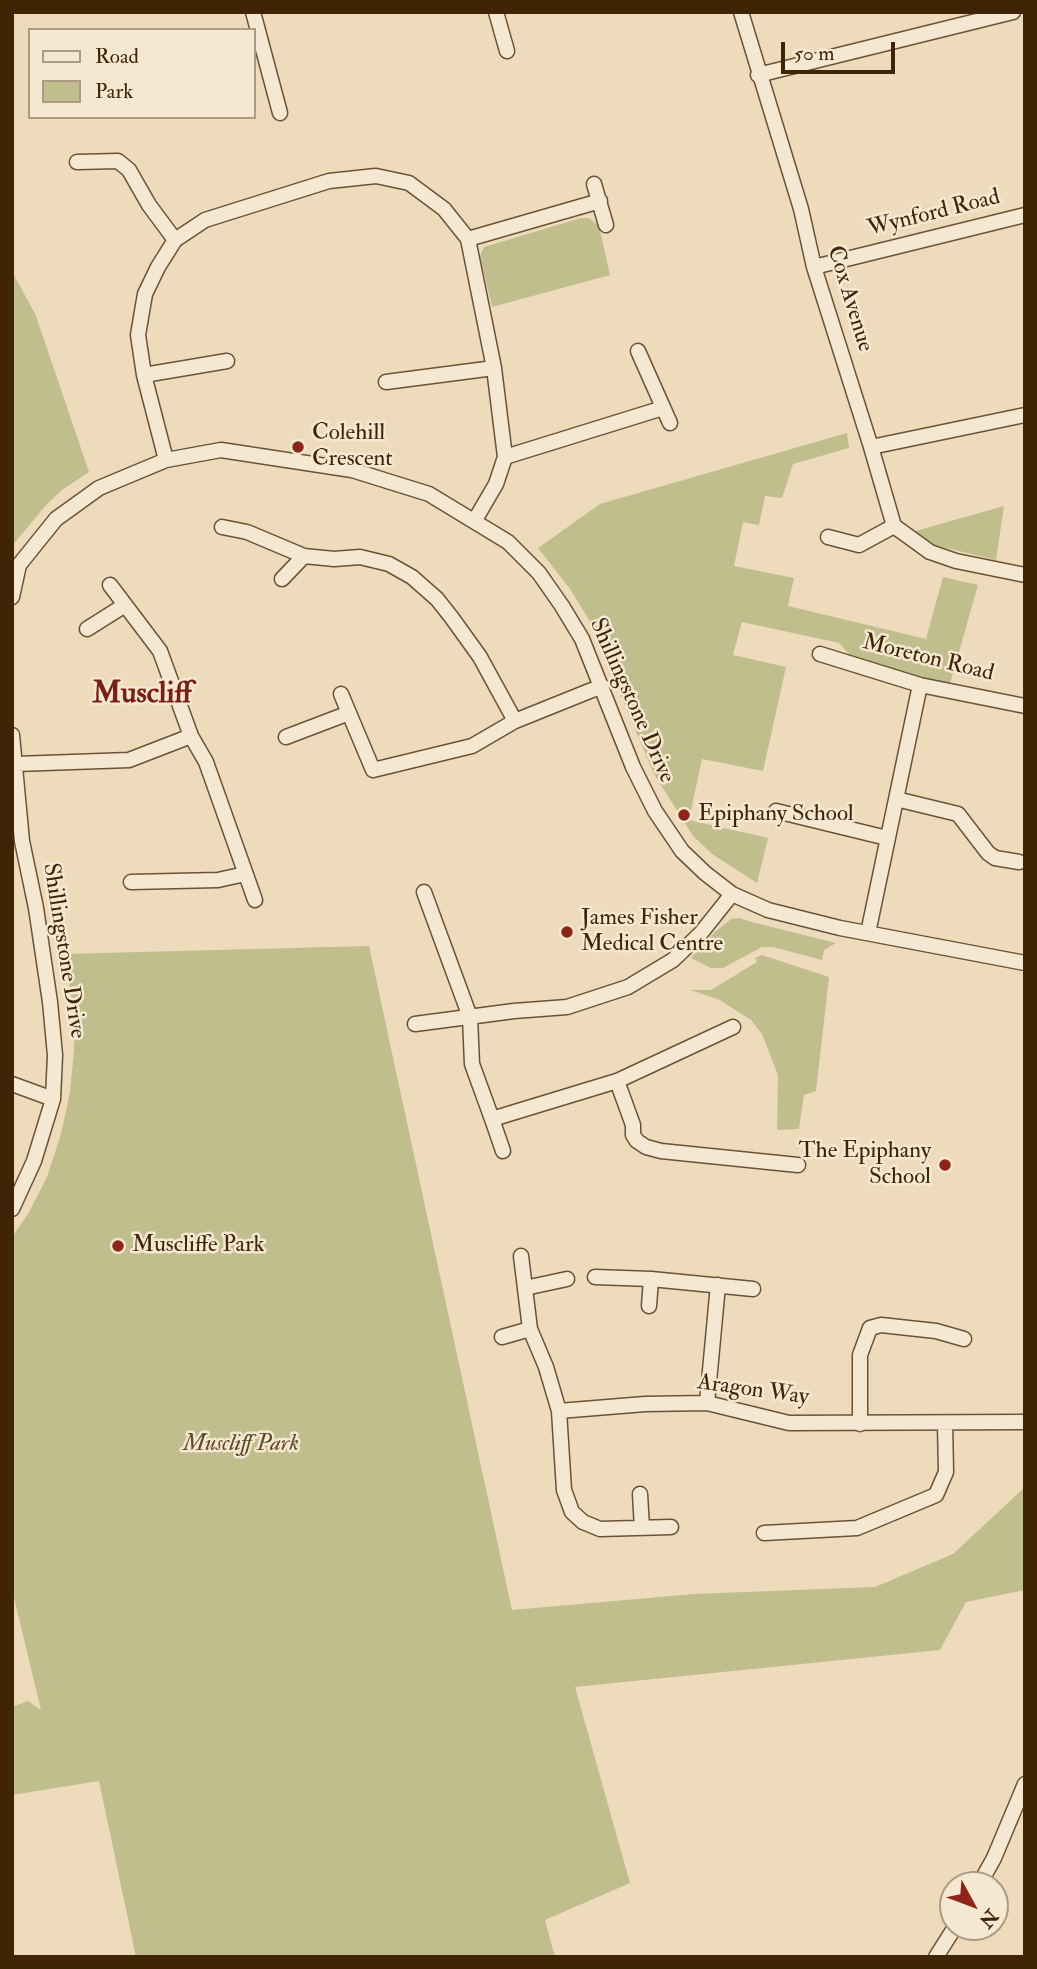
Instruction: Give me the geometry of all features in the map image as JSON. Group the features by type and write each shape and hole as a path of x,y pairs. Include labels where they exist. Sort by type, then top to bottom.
{"street":[{"path":"253,12 280,113"},
{"path":"496,12 507,51"},
{"name":"Cox Avenue","path":"741,12 758,75 802,209 814,267 894,526"},
{"path":"758,75 1013,12"},
{"path":"77,162 118,161 129,170 149,205 175,240"},
{"path":"166,460 144,375 138,335 145,294 175,240 205,220 329,181 376,176 409,183 444,209 468,239 495,368 505,457 496,484 475,520"},
{"path":"594,184 606,225"},
{"path":"468,239 600,201"},
{"name":"Wynford Road","path":"814,267 1025,215"},
{"path":"638,351 670,423"},
{"path":"144,375 227,361"},
{"path":"386,382 495,368"},
{"path":"505,457 663,408"},
{"path":"871,447 1025,415"},
{"name":"Shillingstone Drive","path":"12,597 16,564 56,519 99,488 166,460 221,450 352,470 429,494 508,542 539,573 582,639 633,767 655,811 682,850 705,873 732,894 768,910 868,933 1025,963"},
{"path":"828,537 859,545 894,526 930,552 956,561 1025,576"},
{"path":"222,527 247,532 304,556 334,559 360,557 389,564 412,577 437,599 480,657 515,721"},
{"path":"282,579 304,556"},
{"path":"110,585 160,651 191,736 206,762 255,900"},
{"path":"87,629 125,605"},
{"name":"Moreton Road","path":"820,654 920,685 1025,706"},
{"path":"868,933 920,685"},
{"path":"341,694 373,770 472,746 515,721 602,686"},
{"path":"286,737 349,713"},
{"name":"Shillingstone Drive","path":"12,735 22,841 36,908 55,1055 53,1099 34,1161 12,1209"},
{"path":"16,764 129,760 191,736"},
{"path":"896,799 958,814 988,853 995,858 1019,862"},
{"path":"776,811 887,838"},
{"path":"131,882 218,880 245,874"},
{"path":"424,892 470,1017 472,1064 503,1151"},
{"path":"415,1024 568,1007 628,987 673,960 701,933 732,894"},
{"path":"492,1119 617,1081 733,1027"},
{"path":"617,1081 634,1135 637,1141 646,1147 798,1165"},
{"path":"12,1084 53,1099"},
{"path":"521,1256 530,1329 546,1367 559,1411 564,1490 572,1512 583,1522 600,1529 671,1527"},
{"path":"594,1277 651,1279 753,1289"},
{"path":"525,1288 567,1279"},
{"path":"649,1306 651,1279"},
{"path":"707,1404 718,1285"},
{"path":"860,1315 870,1328"},
{"path":"870,1328 881,1325 936,1332 964,1339"},
{"path":"860,1424 860,1354 870,1328"},
{"path":"502,1337 530,1329"},
{"name":"Aragon Way","path":"559,1411 645,1404 707,1404 789,1423 1025,1422"},
{"path":"764,1533 857,1528 936,1495 946,1472 945,1423"},
{"path":"640,1494 642,1528"},
{"path":"987,1871 1025,1784"},
{"path":"936,1957 946,1941"}],"green space":[{"path":"581,218 589,218 599,226 610,275 492,307 480,256 484,247"},
{"path":"12,271 36,316 89,472 62,490 46,505 12,546"},
{"path":"847,433 849,448 793,464 782,498 765,496 759,525 743,522 734,566 794,578 788,606 926,639 943,577 978,585 949,687 859,665 839,643 742,622 733,655 786,667 763,771 702,759 689,820 768,838 757,883 712,854 693,836 654,774 588,618 570,589 538,548 600,504"},
{"path":"1004,506 996,560 934,545 912,532"},
{"path":"739,918 836,943 824,950 822,960 773,947 762,947 723,968 711,968 691,958 715,932 731,919"},
{"name":"Muscliff Park","path":"369,946 512,1610 694,1594 875,1587 953,1554 1025,1487 1025,1590 966,1602 940,1650 575,1687 630,1883 545,1920 555,1957 136,1957 99,1781 12,1795 12,1707 28,1701 41,1710 12,1589 12,1237 28,1214 47,1177 61,1134 70,1092 75,1018 64,954"},
{"path":"762,955 829,977 816,1091 804,1095 799,1129 777,1130 778,1075 762,1034 751,1020 720,1000 691,990 711,990 757,962 755,958"}],"place":[{"name":"Colehill Crescent","path":"298,447"},
{"name":"Epiphany School","path":"684,815"},
{"name":"James Fisher Medical Centre","path":"567,932"},
{"name":"The Epiphany School","path":"945,1165"},
{"name":"Muscliffe Park","path":"118,1246"}],"district":[{"name":"Muscliff","path":"142,696"}]}
